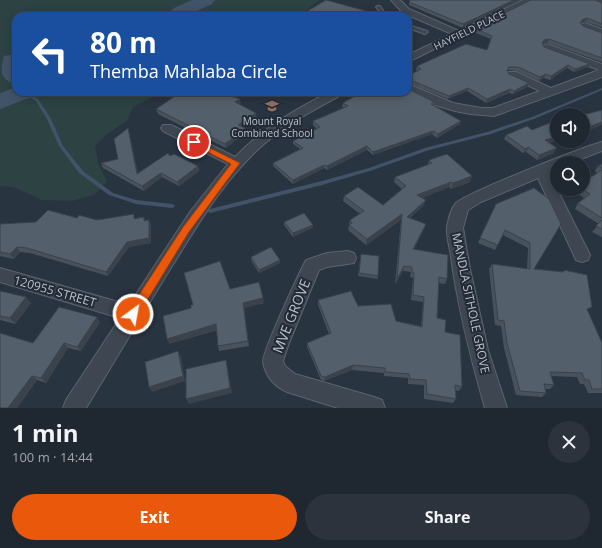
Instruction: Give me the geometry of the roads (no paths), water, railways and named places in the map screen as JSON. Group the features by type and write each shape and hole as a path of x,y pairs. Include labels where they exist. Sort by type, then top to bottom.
{"street":[{"path":"394,0 405,12"},
{"name":"HAYFIELD PLACE","path":"412,57 530,0"},
{"path":"593,0 602,3"},
{"path":"412,16 459,34"},
{"path":"585,26 602,32"},
{"path":"547,47 602,68"},
{"path":"412,89 440,103 478,112 494,112 602,73"},
{"path":"512,74 551,92"},
{"path":"74,408 186,230 236,163 264,138 290,119 315,103 330,96"},
{"path":"167,128 236,163"},
{"name":"MANDLA SITHOLE GROVE","path":"576,156 602,146"},
{"name":"MANDLA SITHOLE GROVE","path":"496,408 478,350 461,269 455,228 461,207 476,198 550,166"},
{"path":"541,170 582,255"},
{"name":"MVE GROVE","path":"348,258 327,260 312,265 279,343 273,362 277,373 290,383 374,408"},
{"name":"120955 STREET","path":"0,275 133,314"}],"lane":[{"path":"378,7 382,12"},
{"path":"412,27 425,32"}],"waterway":[{"path":"180,12 206,0"},
{"path":"12,61 9,68 12,75"},
{"path":"210,211 322,183 371,169 427,149 489,133 533,118 602,89"},
{"path":"0,102 14,96"},
{"path":"30,96 37,100 49,119 61,146 81,172 111,194 136,202 172,206"}],"place":[{"name":"Mount Royal Combined School","path":"272,106"}]}
